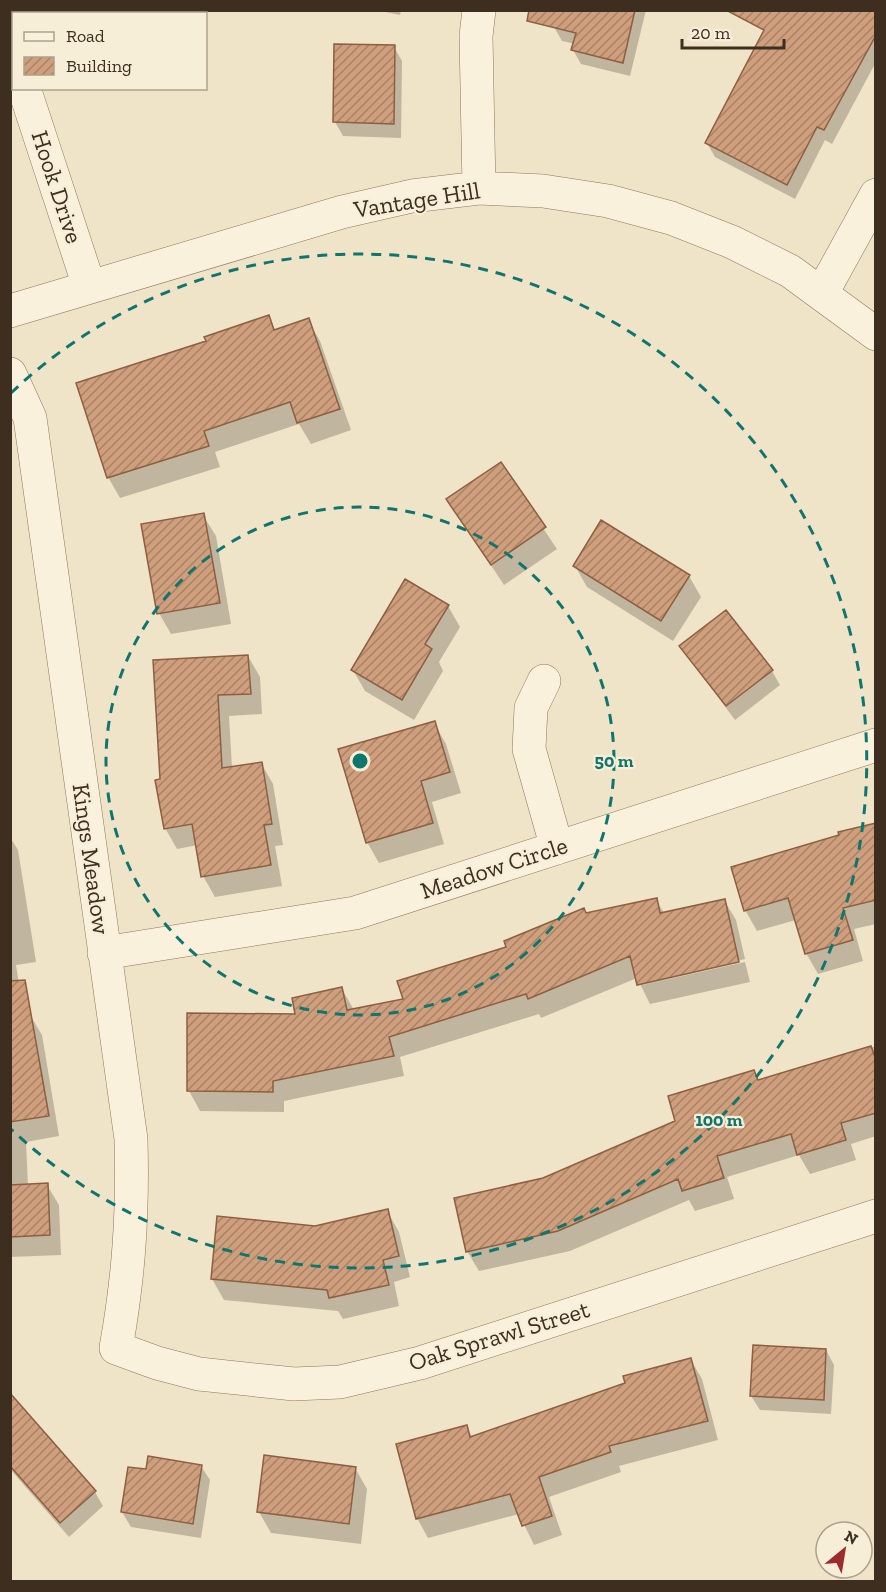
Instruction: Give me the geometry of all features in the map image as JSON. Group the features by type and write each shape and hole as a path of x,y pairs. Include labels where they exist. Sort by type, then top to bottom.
{"street":[{"path":"479,10 476,36 479,188"},
{"name":"Hook Drive","path":"25,90 89,286"},
{"name":"Vantage Hill","path":"10,311 342,212 412,196 479,188 543,191 608,201 671,218 732,242 790,272 876,334"},
{"path":"822,293 876,195"},
{"name":"Kings Meadow","path":"10,374 30,418 131,1139 132,1222 128,1280 116,1348"},
{"path":"544,681 531,708 529,749 556,848"},
{"name":"Meadow Circle","path":"104,953 355,913 876,745"},
{"name":"Oak Sprawl Street","path":"116,1348 157,1363 199,1374 294,1384 340,1382 420,1363 876,1216"}],"building":[{"path":"529,10 635,10 623,63 571,50 576,33 527,21"},
{"path":"726,10 876,10 876,35 824,130 817,127 787,185 705,143 764,30"},
{"path":"334,44 395,45 394,124 333,122"},
{"path":"269,315 274,330 309,318 340,409 297,423 290,402 204,431 209,446 107,478 76,383 206,341 204,337"},
{"path":"501,462 546,527 491,565 446,499"},
{"path":"204,513 220,603 157,614 141,524"},
{"path":"601,520 690,575 661,621 573,566"},
{"path":"405,579 449,605 425,644 432,649 402,700 351,670"},
{"path":"726,610 773,670 726,706 679,646"},
{"path":"248,655 251,694 218,695 222,768 262,762 272,824 264,825 271,865 201,877 192,824 164,829 155,780 160,779 153,660"},
{"path":"435,721 450,772 421,781 433,823 366,843 338,749"},
{"path":"876,823 876,900 843,908 853,940 805,954 788,898 744,911 731,867 839,835 838,832"},
{"path":"657,898 660,913 725,899 739,962 637,985 630,956 528,999 526,994 389,1037 394,1056 273,1081 273,1092 187,1091 187,1013 295,1014 292,998 342,987 347,1010 403,999 397,981 506,947 504,941 584,908 586,913"},
{"path":"25,980 49,1116 10,1122 10,981"},
{"path":"871,1046 876,1060 876,1113 841,1123 846,1140 797,1155 791,1134 717,1156 724,1178 682,1191 678,1179 558,1231 466,1252 454,1198 543,1178 675,1121 668,1096 754,1070 758,1080"},
{"path":"48,1183 50,1235 10,1237 10,1185"},
{"path":"388,1209 399,1256 383,1260 389,1285 329,1298 327,1290 211,1279 217,1216 315,1226"},
{"path":"753,1345 826,1349 824,1400 750,1396"},
{"path":"691,1358 708,1421 609,1446 611,1452 539,1477 552,1516 522,1526 510,1494 416,1519 396,1444 467,1425 470,1437 625,1383 623,1376"},
{"path":"10,1393 96,1491 60,1523 10,1466"},
{"path":"264,1455 356,1467 349,1524 257,1512"},
{"path":"148,1456 202,1465 193,1524 121,1512 128,1467 146,1469"}]}
